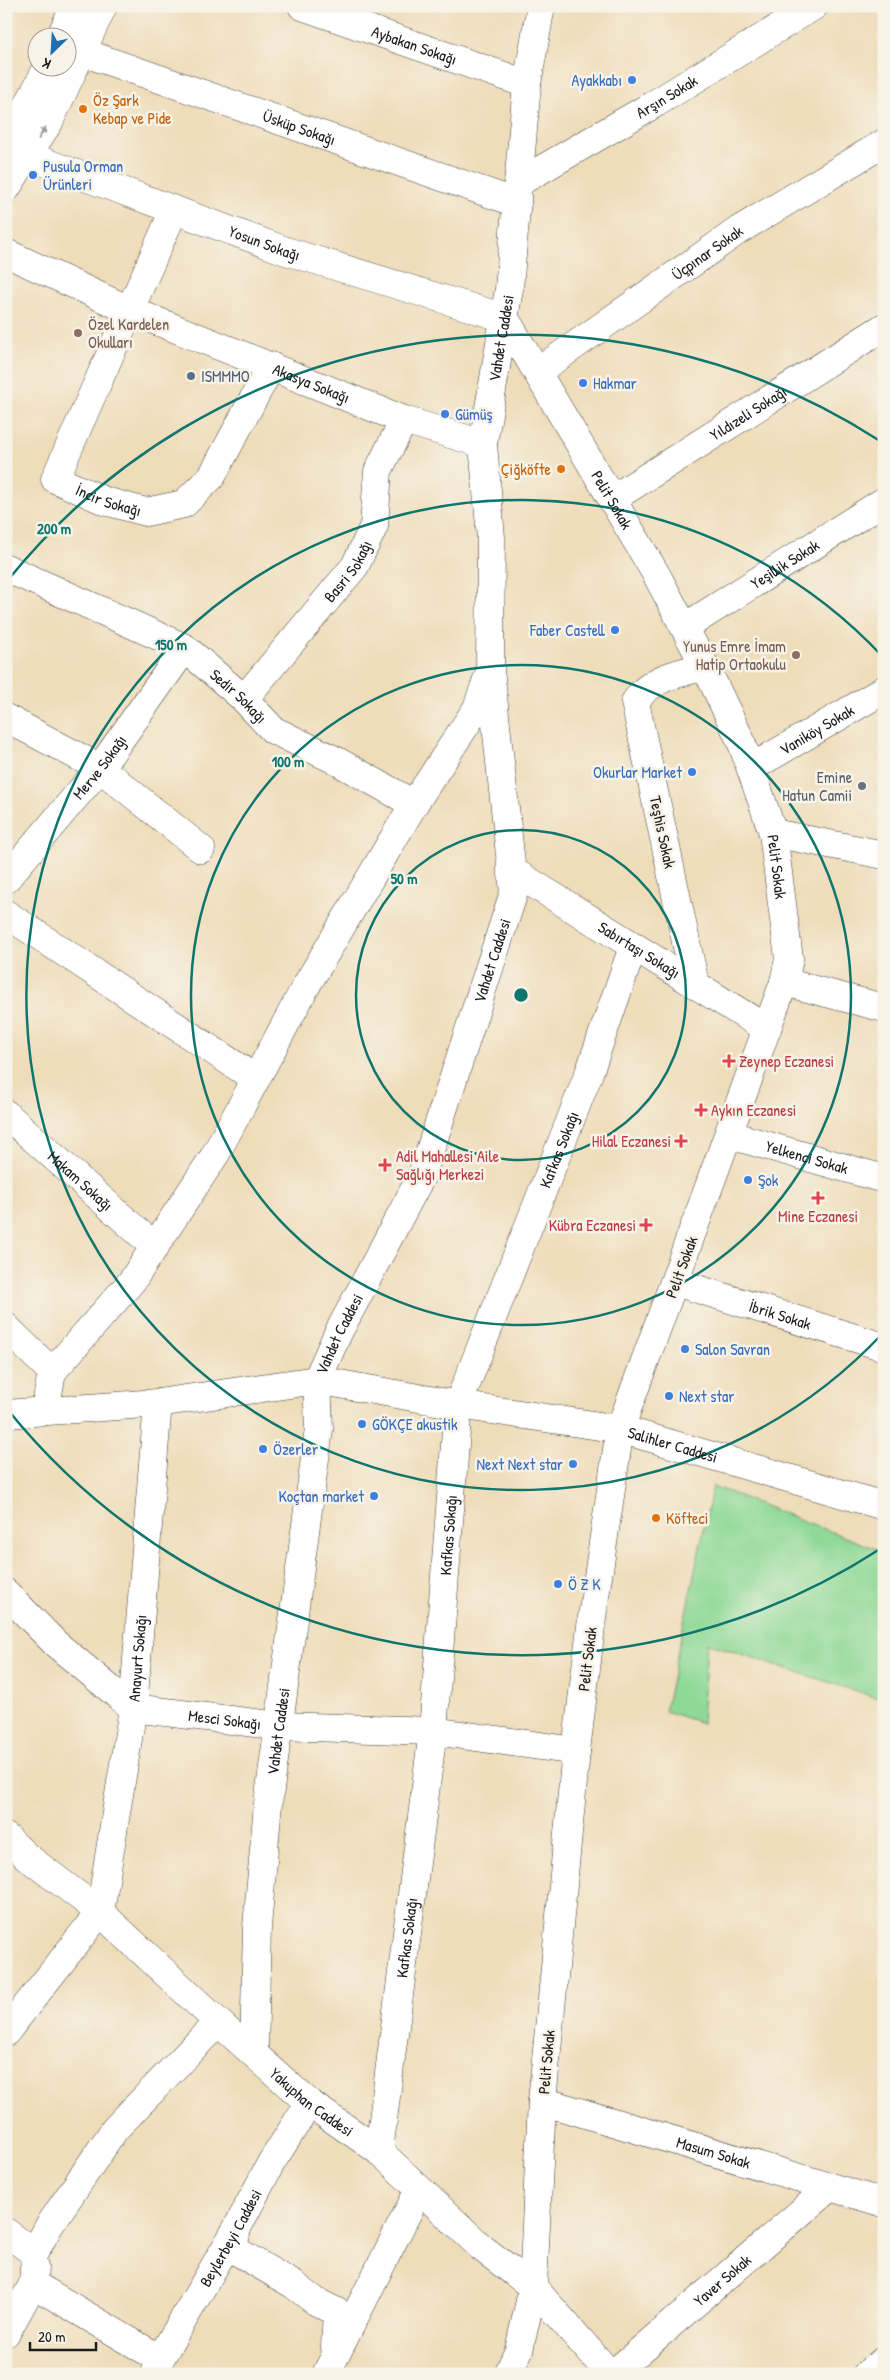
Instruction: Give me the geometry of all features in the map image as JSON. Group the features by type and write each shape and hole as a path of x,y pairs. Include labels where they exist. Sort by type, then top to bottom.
{"street":[{"path":"72,28 74,6"},
{"path":"78,36 103,6"},
{"name":"Aybakan Sokağı","path":"302,6 527,84"},
{"name":"Vahdet Caddesi","path":"254,2054 257,1927 268,1804 319,1429 317,1380 338,1333 422,1175 514,892 490,671 491,538 483,444 505,318 527,84 541,6"},
{"name":"Arşın Sokak","path":"518,193 656,103 814,6"},
{"name":"Üsküp Sokağı","path":"78,47 518,193"},
{"path":"6,189 43,78"},
{"path":"17,152 49,122 62,78"},
{"name":"Üçpınar Sokak","path":"537,372 739,230 884,143"},
{"name":"Yosun Sokağı","path":"17,152 286,251 505,318"},
{"path":"129,310 174,210"},
{"name":"Akasya Sokağı","path":"6,253 129,310 404,420 483,444"},
{"name":"İncir Sokağı","path":"129,310 55,479 105,502 146,512 184,504 212,476 271,366"},
{"name":"Pelit Sokak","path":"505,318 656,574 705,666 741,741 773,833 789,958 784,982 730,1135 620,1429 593,1610 576,1751 542,2101 533,2287 519,2350 508,2374"},
{"name":"Yıldızeli Sokağı","path":"612,499 884,327"},
{"name":"Basri Sokağı","path":"244,699 355,566 374,526 378,471 404,420"},
{"name":"Yeşillik Sokak","path":"684,627 884,501"},
{"name":"Sedir Sokağı","path":"6,568 185,648 244,699 273,730 414,804"},
{"name":"Merve Sokağı","path":"6,879 100,768 185,648"},
{"name":"Teşhis Sokak","path":"695,984 635,702 642,691 656,681 705,666"},
{"name":"Vahdet Caddesi","path":"52,1372 132,1281 215,1155 306,986 414,804 477,708 490,671"},
{"name":"Vaniköy Sokak","path":"750,768 884,690"},
{"path":"6,718 100,768 201,849"},
{"path":"773,833 884,855"},
{"name":"Sabırtaşı Sokağı","path":"511,870 767,1029"},
{"path":"6,914 256,1079"},
{"name":"Kafkas Sokağı","path":"379,2150 434,1731 458,1405 589,1073 633,947"},
{"path":"784,982 884,1008"},
{"name":"Makam Sokağı","path":"6,1114 155,1247"},
{"name":"Yelkenci Sokak","path":"730,1135 884,1179"},
{"name":"İbrik Sokak","path":"675,1282 884,1347"},
{"path":"6,1327 52,1372 45,1411"},
{"name":"Salihler Caddesi","path":"6,1414 158,1403 317,1380 458,1405 620,1429 884,1506"},
{"name":"Anayurt Sokağı","path":"100,1912 133,1708 158,1403"},
{"path":"6,1593 56,1644 133,1708"},
{"name":"Mesci Sokağı","path":"133,1708 279,1726 434,1731 576,1751"},
{"name":"Yakuphan Caddesi","path":"6,1837 26,1856 100,1912 218,2022 309,2103 379,2150 482,2248 533,2287 611,2374"},
{"path":"6,2032 100,1912"},
{"path":"6,2333 33,2284 34,2253 48,2226 115,2129 218,2022"},
{"name":"Masum Sokak","path":"542,2101 884,2203"},
{"name":"Beylerbeyi Caddesi","path":"158,2366 237,2228 271,2163 309,2103"},
{"name":"Yaver Sokak","path":"611,2374 830,2187"},
{"path":"330,2366 376,2271 419,2190"},
{"path":"237,2228 233,2249 294,2285 314,2301 337,2312 330,2366"},
{"path":"6,2232 34,2253"},
{"path":"33,2284 158,2366"},
{"path":"867,2374 884,2360"}],"green space":[{"path":"713,1486 884,1552 884,1700 707,1643 702,1723 665,1711"}],"place":[{"name":"Ayakkabı","path":"632,80"},
{"name":"Öz Şark Kebap ve Pide","path":"83,109"},
{"name":"Pusula Orman Ürünleri","path":"33,175"},
{"name":"Özel Kardelen Okulları","path":"78,333"},
{"name":"ISMMMO","path":"191,376"},
{"name":"Hakmar","path":"583,383"},
{"name":"Gümüş","path":"445,414"},
{"name":"Çiğköfte","path":"561,469"},
{"name":"Faber Castell","path":"615,630"},
{"name":"Yunus Emre İmam Hatip Ortaokulu","path":"796,655"},
{"name":"Okurlar Market","path":"692,772"},
{"name":"Emine Hatun Camii","path":"862,786"},
{"name":"Zeynep Eczanesi","path":"729,1061"},
{"name":"Aykın Eczanesi","path":"701,1110"},
{"name":"Hilal Eczanesi","path":"681,1141"},
{"name":"Adil Mahallesi Aile Sağlığı Merkezi","path":"385,1165"},
{"name":"Şok","path":"748,1180"},
{"name":"Mine Eczanesi","path":"818,1198"},
{"name":"Kübra Eczanesi","path":"646,1225"},
{"name":"Salon Savran","path":"685,1349"},
{"name":"Next star","path":"669,1396"},
{"name":"GÖKÇE akustik","path":"362,1424"},
{"name":"Özerler","path":"263,1449"},
{"name":"Next Next star","path":"573,1464"},
{"name":"Koçtan market","path":"374,1496"},
{"name":"Köfteci","path":"656,1518"},
{"name":"Ö Z K","path":"558,1584"}]}
